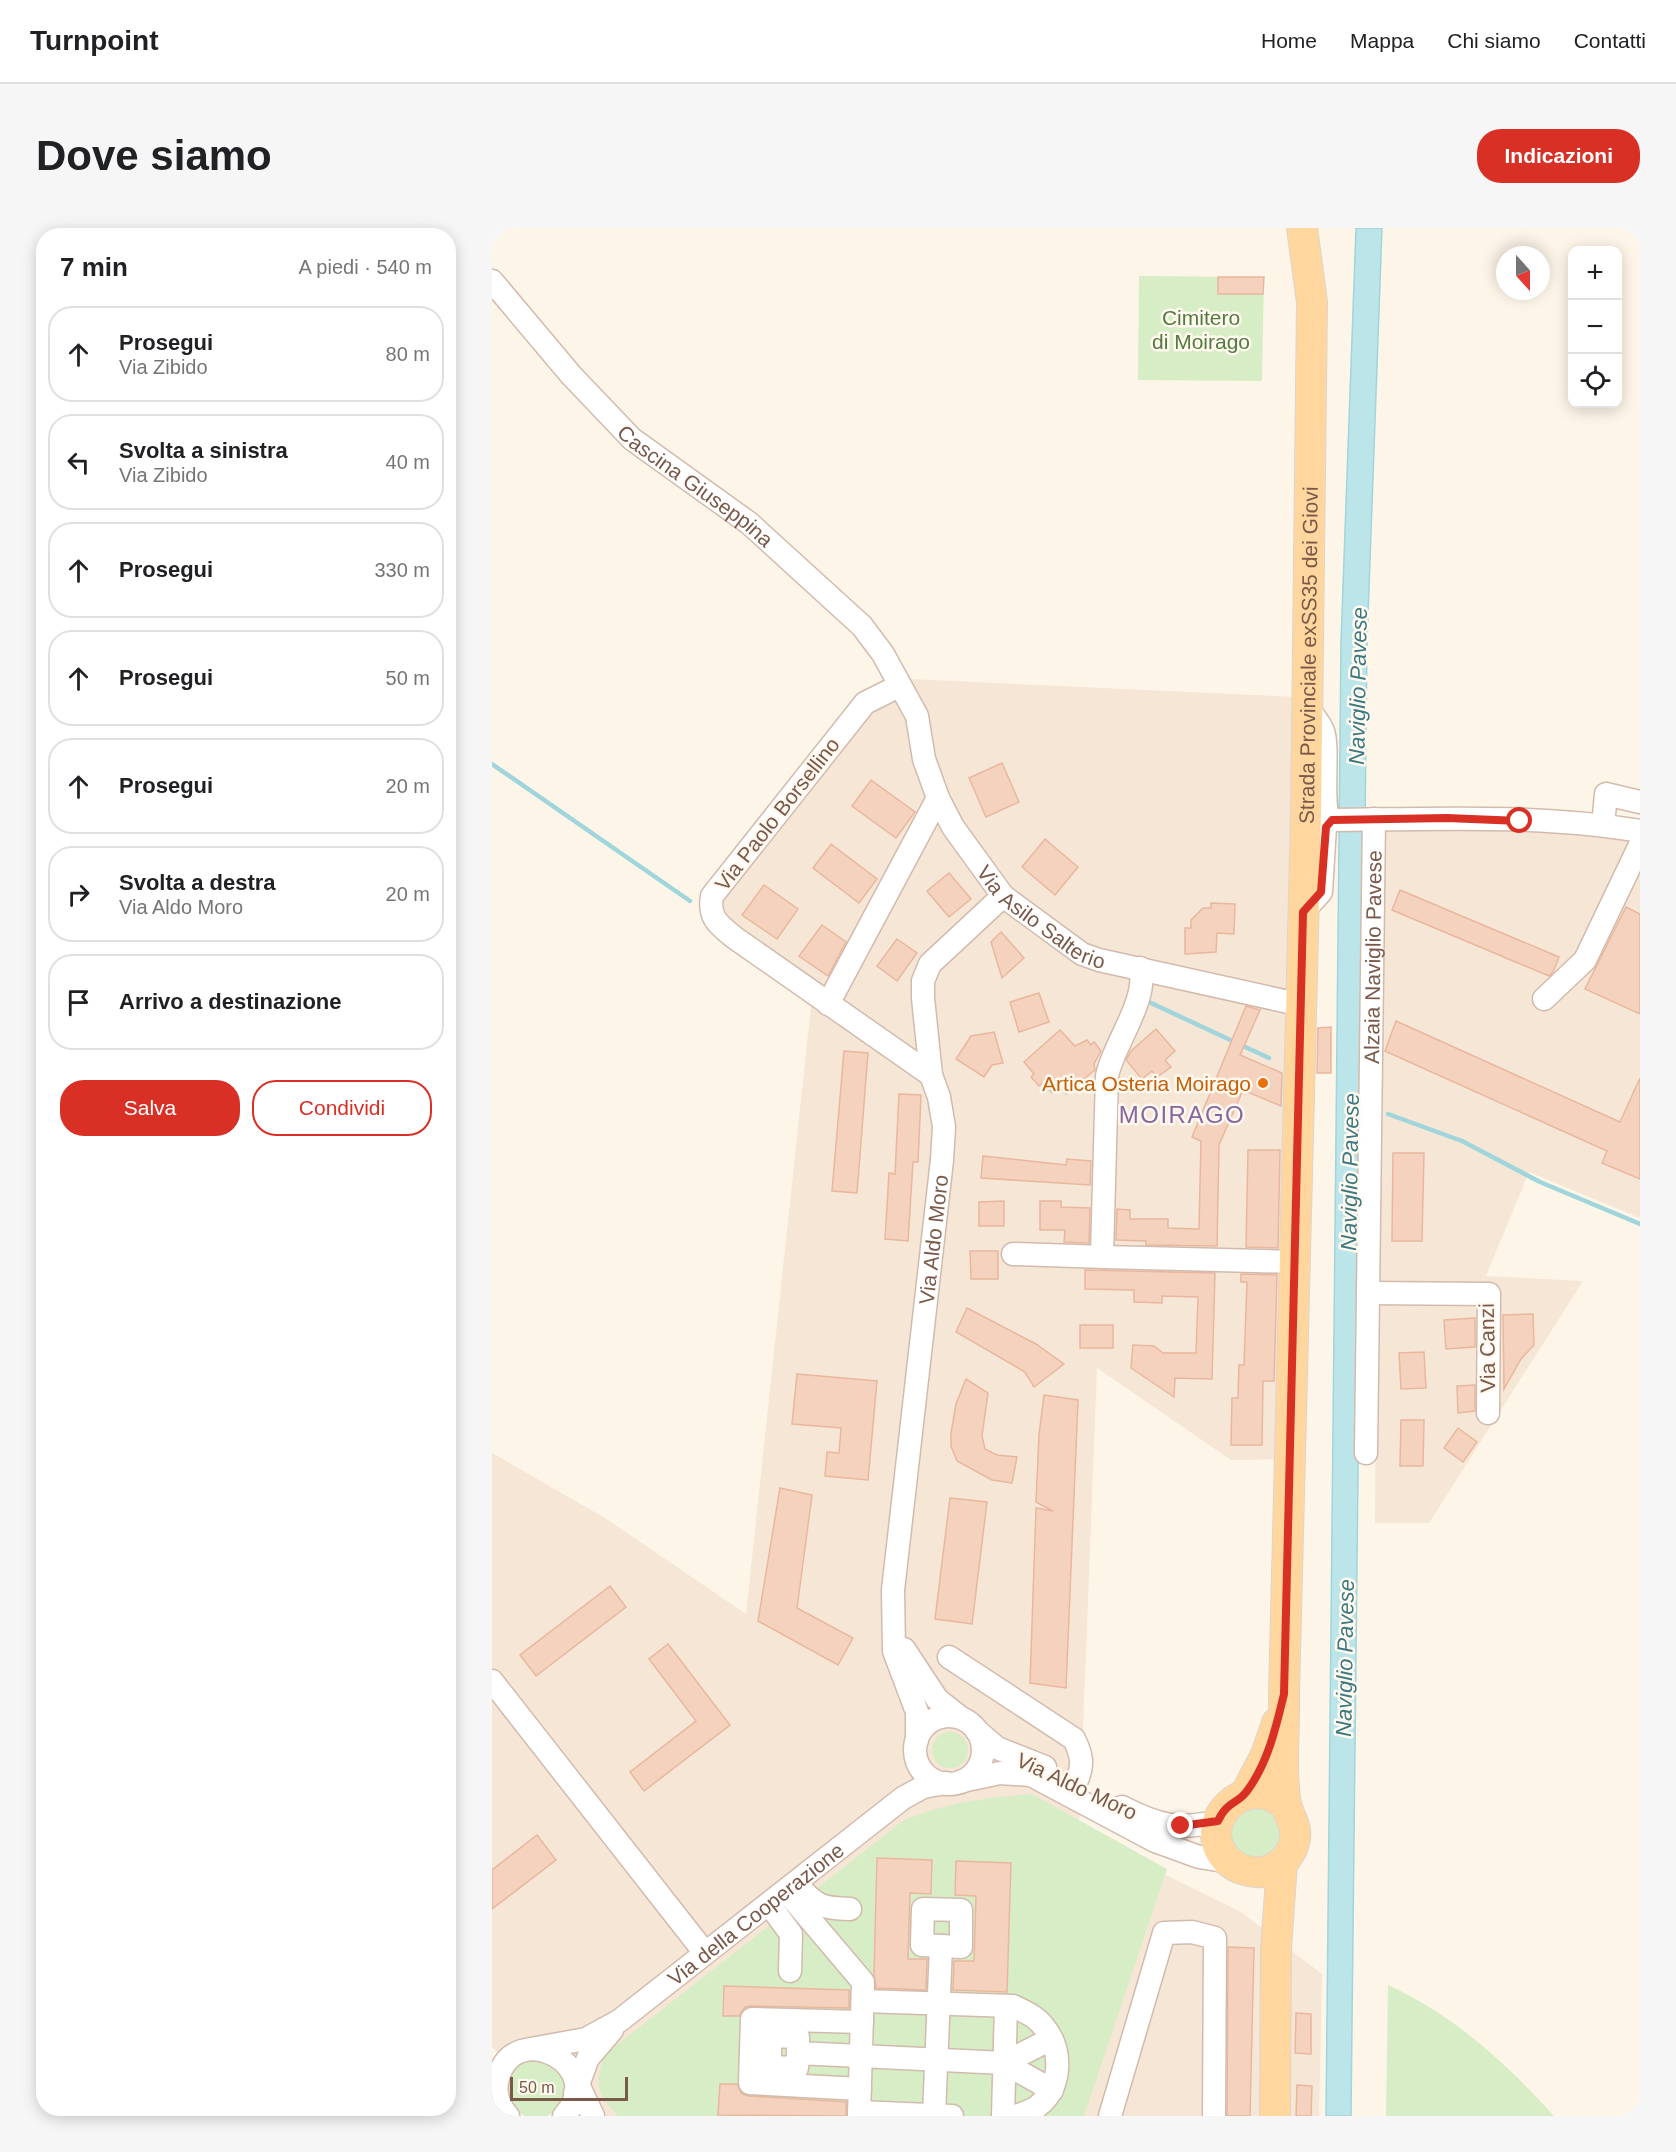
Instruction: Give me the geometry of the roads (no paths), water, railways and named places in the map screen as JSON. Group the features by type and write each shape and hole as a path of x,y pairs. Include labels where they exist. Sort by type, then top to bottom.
{"main road":[{"name":"Strada Provinciale exSS35 dei Giovi","path":"1284,1694 1302,1005 1312,302 1302,228"},
{"path":"1275,1949 1259,1894 1217,1839 1218,1821 1226,1807 1245,1795 1266,1755 1284,1694"},
{"path":"1236,1866 1263,1872 1282,1863 1292,1849 1296,1832 1287,1807 1284,1694"},
{"path":"1245,1795 1269,1795 1287,1807"},
{"path":"1275,2116 1275,1949 1282,1863"}],"street":[{"name":"Cascina Giuseppina","path":"492,281 571,375 632,439 749,523 862,626 884,654 899,686"},
{"name":"Via Asilo Salterio","path":"899,686 917,716 924,759 938,798 953,827 1003,896 1082,954 1302,1005"},
{"name":"Via Paolo Borsellino","path":"899,686 865,703 712,896 711,906 716,923 932,1075"},
{"path":"1307,707 1323,731 1327,753 1326,812 1332,820"},
{"path":"1604,825 1606,794 1640,802"},
{"path":"828,1004 938,798"},
{"path":"1303,912 1321,892 1326,827 1332,820 1447,818 1604,825 1640,831"},
{"name":"Alzaia Naviglio Pavese","path":"1366,1453 1374,819"},
{"path":"1544,999 1585,960 1640,845"},
{"name":"Via Aldo Moro","path":"916,1746 917,1712 895,1658 892,1617 898,1532 944,1127 939,1097 932,1075 922,998 930,964 1003,896"},
{"path":"1105,1257 1101,1248 1109,1067 1135,1007 1142,976 1140,968"},
{"path":"1013,1254 1296,1262"},
{"name":"Via Canzi","path":"1368,1293 1489,1294 1488,1413"},
{"name":"Via Aldo Moro","path":"892,1617 902,1645 922,1678 944,1706 997,1748 1076,1782 1161,1824 1181,1826 1218,1821"},
{"path":"949,1657 1074,1739 1082,1755 1081,1772 1076,1782"},
{"path":"492,1681 705,1953"},
{"path":"949,1716 969,1725 982,1745 980,1763 972,1774 954,1782 925,1773 916,1746 922,1729 935,1719 949,1716"},
{"name":"Via della Cooperazione","path":"893,1805 908,1778 916,1746"},
{"name":"Via Aldo Moro","path":"954,1782 1000,1773 1031,1775 1155,1841 1199,1857 1236,1866"},
{"name":"Via della Cooperazione","path":"531,2049 586,2039 619,2021 893,1805 923,1787 954,1782"},
{"path":"784,1893 811,1901 824,1908 850,1909"},
{"path":"784,1893 791,1934 790,1971"},
{"path":"784,1893 864,1982 859,2114 940,2116 936,2060 941,1946"},
{"path":"1110,2116 1164,1934 1192,1932 1215,1938 1214,2116"},
{"path":"783,2052 816,2021 862,2011 938,2003 1006,2006 1031,2014 1044,2027 1056,2048 1058,2070 1052,2090 1037,2107 1016,2116"},
{"path":"1003,2116 1006,2006"},
{"name":"Via della Cooperazione","path":"572,2092 588,2058 619,2021"},
{"path":"783,2052 816,2021"},
{"path":"1005,2063 1051,2039"},
{"path":"500,2111 496,2086 502,2069 512,2057 531,2049 554,2054 572,2092 594,2116"},
{"path":"783,2052 1005,2063 1052,2090"},
{"path":"783,2052 814,2086 860,2089"},
{"path":"783,2052 814,2086"}],"water":[{"name":"Naviglio Pavese","path":"1356,228 1382,228 1367,643 1351,2116 1326,2116 1341,642"}],"waterway":[{"path":"492,764 690,901"},
{"path":"1151,1003 1269,1058"},
{"path":"1388,1114 1462,1141 1540,1182 1640,1224"}],"place":[{"name":"Artica Osteria Moirago","path":"1263,1083"}],"district":[{"name":"MOIRAGO","path":"1182,1114"}],"park label":[{"name":"Cimitero di Moirago","path":"1201,329"}]}
